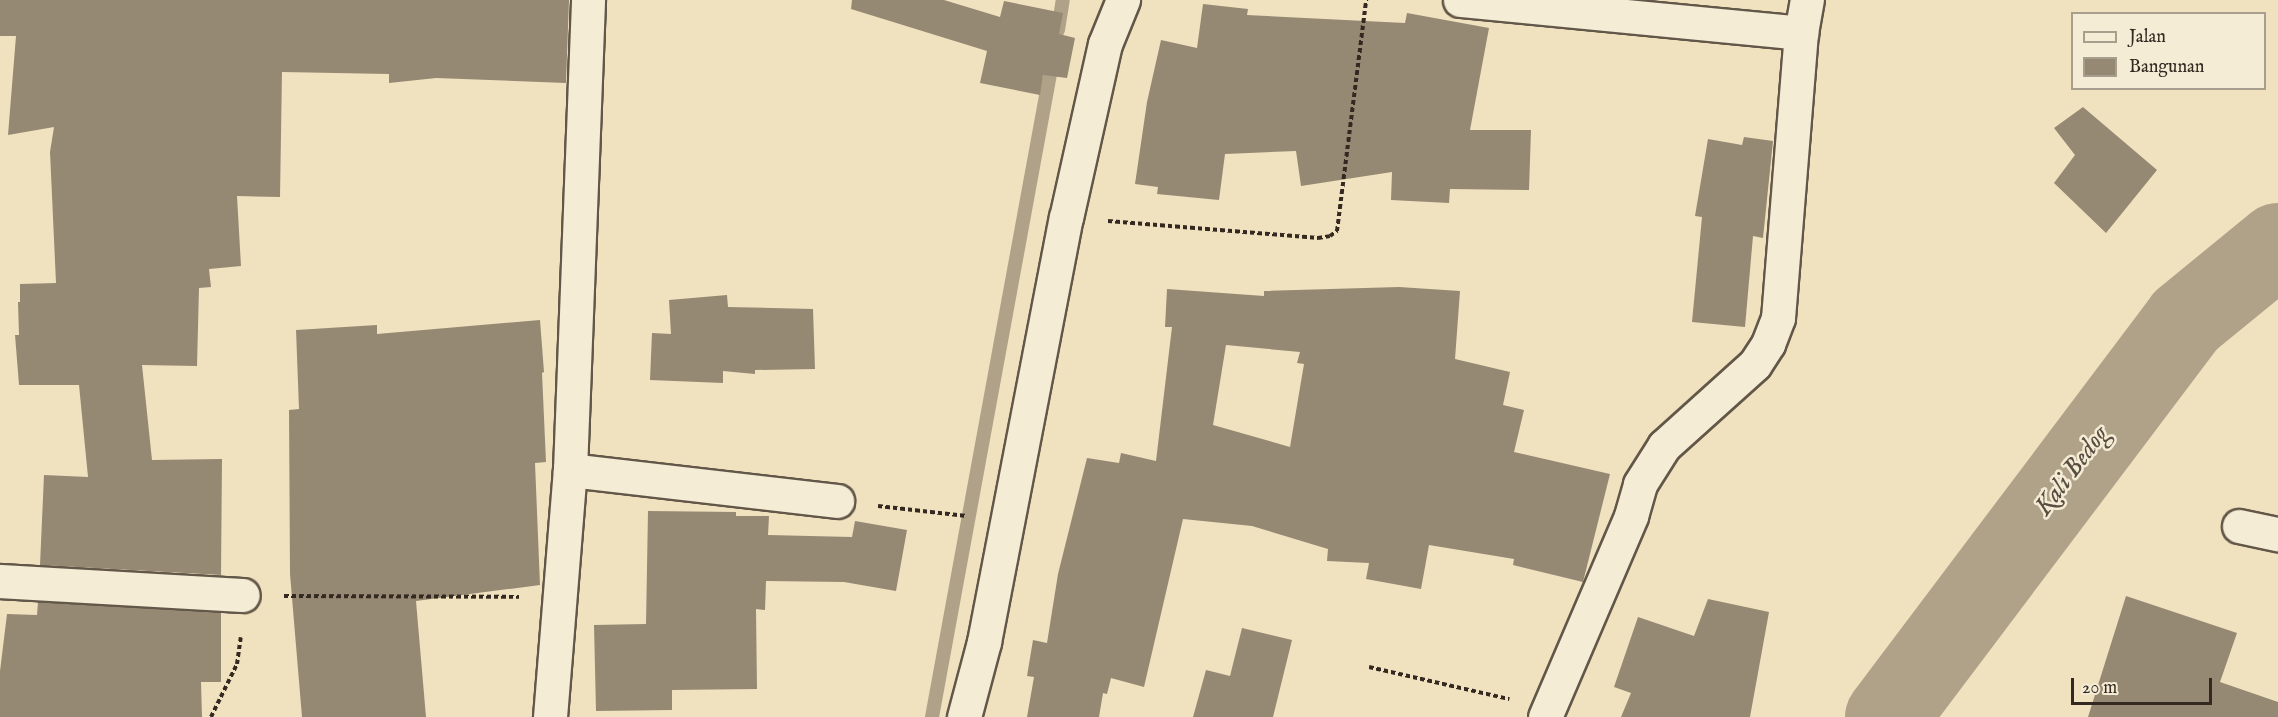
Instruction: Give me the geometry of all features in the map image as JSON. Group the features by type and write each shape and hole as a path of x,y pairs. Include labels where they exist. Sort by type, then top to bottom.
{"street":[{"path":"550,717 570,470 588,0"},
{"path":"964,717 984,642 1066,218 1105,44 1123,0"},
{"path":"1460,0 1801,33"},
{"path":"1546,713 1631,516 1640,484 1664,446 1755,364 1768,344 1778,318 1801,33 1808,0"},
{"path":"570,470 837,501"},
{"path":"2239,526 2278,534"},
{"path":"0,581 243,596"}],"path":[{"path":"1066,218 1318,238 1330,236 1337,231 1366,0"},
{"path":"837,501 962,515"},
{"path":"211,717 237,664 243,596 560,597"},
{"path":"1370,667 1546,713"}],"building":[{"path":"0,0 569,0 566,83 436,78 389,83 389,74 282,72 280,197 237,196 241,266 209,269 211,287 199,288 197,366 142,365 152,460 222,459 221,575 40,565 44,475 88,477 79,385 19,385 15,335 19,335 20,284 56,283 50,152 54,127 8,135 16,36 0,36"},
{"path":"852,0 944,0 1000,17 1004,1 1063,13 1059,34 1075,38 1067,78 1043,75 1040,95 980,83 987,51 851,9"},
{"path":"1203,4 1248,9 1247,15 1405,23 1407,13 1489,28 1470,130 1531,130 1529,190 1450,189 1449,203 1391,200 1392,172 1301,186 1296,151 1225,154 1219,200 1157,194 1158,187 1135,184 1147,102 1161,40 1197,48"},
{"path":"2083,107 2157,170 2106,233 2054,183 2075,155 2054,128"},
{"path":"1744,137 1773,141 1763,238 1753,236 1745,327 1692,322 1702,217 1695,216 1708,139 1742,145"},
{"path":"1399,287 1460,291 1455,359 1510,372 1503,405 1524,410 1514,452 1610,474 1583,582 1513,565 1514,559 1429,545 1421,589 1366,579 1369,563 1327,561 1328,549 1252,526 1183,519 1144,687 1111,678 1107,694 1103,693 1099,717 1027,717 1034,677 1027,676 1033,640 1047,643 1058,574 1087,458 1119,463 1121,453 1156,461 1172,327 1165,327 1167,289 1264,296 1264,291","holes":["1226,345 1300,352 1297,363 1304,364 1290,447 1213,425"]},
{"path":"727,295 728,307 813,309 815,369 755,370 755,374 723,371 723,383 650,380 652,333 671,334 669,300"},
{"path":"540,320 544,372 542,373 546,462 535,463 540,585 416,601 426,717 302,717 290,574 289,410 299,409 296,330 377,325 377,334"},
{"path":"648,511 736,512 736,516 769,516 768,535 852,537 855,521 907,530 896,591 844,582 766,581 765,610 756,609 757,689 672,690 672,710 596,711 594,625 646,624"},
{"path":"2126,596 2237,633 2220,682 2278,702 2278,717 2088,717"},
{"path":"1708,599 1769,612 1750,717 1621,717 1631,693 1614,687 1638,617 1694,636"},
{"path":"38,602 221,613 221,682 201,682 202,717 0,717 0,671 7,614 37,615"},
{"path":"1242,628 1292,640 1273,717 1193,717 1206,670 1230,676"}],"waterway":[{"path":"1058,30 1063,0"},
{"path":"932,717 1053,58"},
{"name":"Kali Bedog","path":"1887,717 2185,321 2278,245"}]}
